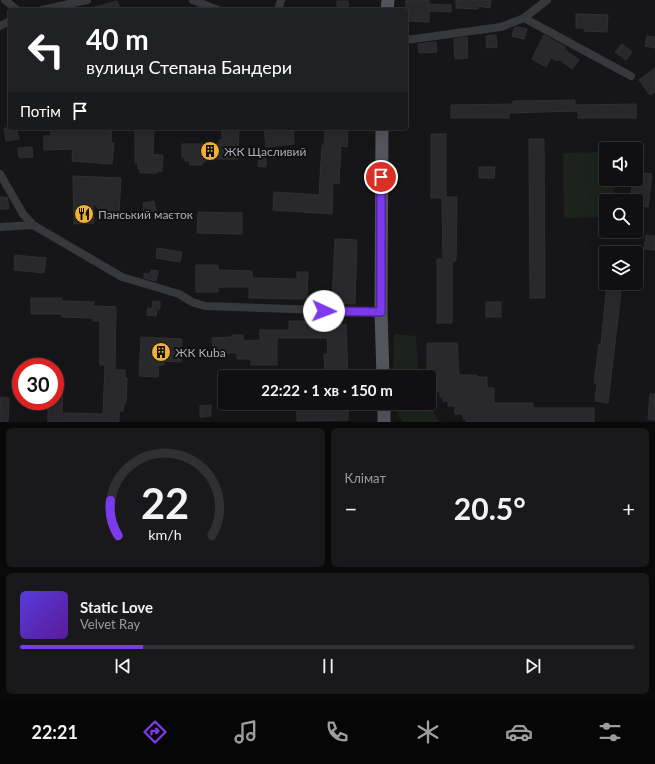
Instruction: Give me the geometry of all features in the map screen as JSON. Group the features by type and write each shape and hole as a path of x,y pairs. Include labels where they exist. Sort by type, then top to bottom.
{"main road":[{"path":"382,130 381,312 383,370"},
{"path":"384,410 384,422"}],"street":[{"path":"4,0 14,8"},
{"path":"51,8 87,0"},
{"path":"193,0 213,8"},
{"path":"408,40 501,27 524,18 547,0"},
{"path":"524,18 630,76"},
{"path":"0,174 24,214 33,225 122,277 179,294 192,302 205,306 381,312"},
{"path":"0,227 33,225"}],"shaded area":[{"path":"599,152 599,186 614,186 614,194 599,194 599,217 564,218 563,153"},
{"path":"394,334 416,336 418,370 393,370"},
{"path":"397,410 433,410 439,422 403,422 398,416"}],"building":[{"path":"406,0 429,0 429,4 451,5 451,12 429,11 429,22 408,21 408,8 406,8"},
{"path":"456,0 491,0 490,8 478,6 478,9 456,8"},
{"path":"117,1 120,8 92,8"},
{"path":"337,1 348,1 348,8 337,8"},
{"path":"576,14 608,15 607,32 584,31 584,28 576,28"},
{"path":"517,27 527,29 524,39 512,36 514,28"},
{"path":"496,35 497,47 487,48 486,36"},
{"path":"544,35 565,47 564,49 579,60 572,69 559,59 558,61 551,58 546,67 532,59"},
{"path":"647,36 655,37 655,48 645,46"},
{"path":"467,37 468,58 455,59 454,39"},
{"path":"436,42 437,52 419,53 418,44"},
{"path":"622,44 632,52 626,60 615,52"},
{"path":"655,68 655,92 650,95 639,80"},
{"path":"575,100 575,105 636,104 636,118 578,118 578,111 509,113 509,118 451,118 451,105 513,104 513,101"},
{"path":"4,128 8,128 8,130 17,130 19,139 6,141"},
{"path":"51,130 112,130 111,142 114,143 112,164 72,161 73,149 44,150 44,136 51,136"},
{"path":"135,130 154,130 153,155 163,155 162,171 157,171 157,173 140,173 138,163 135,163"},
{"name":"ЖК Щасливий","path":"222,130 239,130 238,159 206,159 205,162 202,162 202,165 190,165 190,161 185,161 185,158 182,157 182,144 219,144 219,140 222,140"},
{"path":"264,130 293,130 294,144 266,147"},
{"path":"325,130 348,130 347,147 341,146 339,184 333,183 332,214 273,210 274,192 319,195 322,145 324,145"},
{"path":"431,134 446,134 446,197 457,197 456,261 452,261 452,323 437,323 437,259 443,259 442,198 431,198"},
{"path":"529,139 544,139 545,298 530,298"},
{"path":"32,147 33,157 19,158 18,148"},
{"path":"259,155 266,155 266,167 258,166"},
{"path":"479,167 495,167 494,178 479,178"},
{"path":"643,173 652,174 648,207 643,207 643,194 631,194 632,186 643,186"},
{"path":"73,176 121,178 119,213 104,213 93,203 94,223 74,224"},
{"path":"0,197 7,197 9,209 0,209"},
{"path":"154,201 156,211 144,212 143,203"},
{"path":"198,212 242,213 242,234 197,233"},
{"path":"646,235 655,236 655,250 644,249"},
{"path":"335,239 357,240 355,304 332,303"},
{"path":"157,248 182,252 180,262 156,258"},
{"path":"15,255 46,258 44,273 14,270"},
{"path":"196,265 218,265 218,270 252,271 252,278 297,279 297,272 308,272 307,299 249,298 249,287 218,287 218,292 196,292"},
{"path":"151,270 158,271 156,281 144,278 144,273 150,274"},
{"path":"606,290 621,290 608,403 595,401 597,383 594,383 599,344 601,344"},
{"path":"31,298 62,298 62,301 94,302 93,306 116,307 115,370 125,370 125,378 127,378 126,403 124,403 123,411 119,411 119,422 48,422 48,410 62,410 62,413 103,414 105,365 100,365 100,321 93,321 93,318 62,317 62,314 31,314"},
{"path":"153,301 160,302 160,309 157,309 156,316 147,315 148,308 152,309"},
{"path":"486,302 501,302 501,317 486,317"},
{"path":"289,321 317,321 317,325 346,324 348,370 325,370 324,354 328,354 327,338 277,338 277,365 251,365 251,359 237,359 237,353 213,353 212,338 243,335 243,341 260,340 260,330 289,330"},
{"name":"ЖК Kuba","path":"141,337 182,339 181,362 164,361 164,365 159,365 158,377 139,376"},
{"path":"427,343 457,343 459,375 477,375 477,377 487,377 487,388 494,388 494,403 533,403 533,408 594,408 594,422 466,422 466,419 463,419 463,414 455,414 455,406 448,406 448,401 443,401 443,397 440,397 440,392 436,392 436,370 427,370"},
{"path":"650,394 655,394 655,420 648,419"},
{"path":"0,397 9,398 8,422 0,422"},
{"path":"211,405 211,416 200,417 200,406"},
{"path":"297,410 348,410 348,420 297,421"}],"place":[{"name":"ЖК Щасливий","path":"210,151"},
{"name":"Панський маєток","path":"84,214"},
{"name":"ЖК Kuba","path":"161,352"}],"route":[{"path":"324,311 381,312 381,177"}]}
